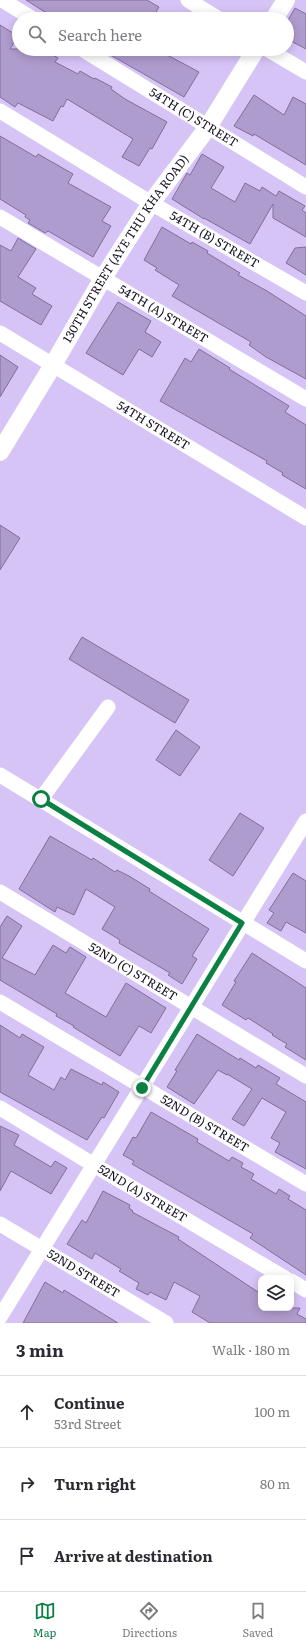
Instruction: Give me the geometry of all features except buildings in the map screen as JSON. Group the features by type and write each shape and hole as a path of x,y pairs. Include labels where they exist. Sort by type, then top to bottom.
{"street":[{"path":"2,0 22,12"},
{"path":"188,0 207,12"},
{"path":"278,12 286,0"},
{"name":"54TH (C) STREET","path":"93,56 306,187"},
{"name":"130TH STREET (AYE THU KHA ROAD)","path":"1,448 53,365 103,278 151,203 208,127 252,56"},
{"path":"279,56 306,72"},
{"name":"54TH (B) STREET","path":"0,111 151,203 306,293"},
{"name":"54TH (A) STREET","path":"0,217 306,399"},
{"name":"54TH STREET","path":"0,333 306,518"},
{"path":"41,799 108,707"},
{"path":"0,775 306,961"},
{"path":"0,1317 242,923 301,839 306,821"},
{"name":"52ND (C) STREET","path":"0,892 306,1076"},
{"name":"52ND (B) STREET","path":"0,1002 142,1088 306,1184"},
{"name":"52ND (A) STREET","path":"0,1108 280,1275"},
{"name":"52ND STREET","path":"0,1224 166,1323"},
{"path":"294,1283 306,1290"}],"route":[{"path":"41,799 242,923 142,1088"}]}
